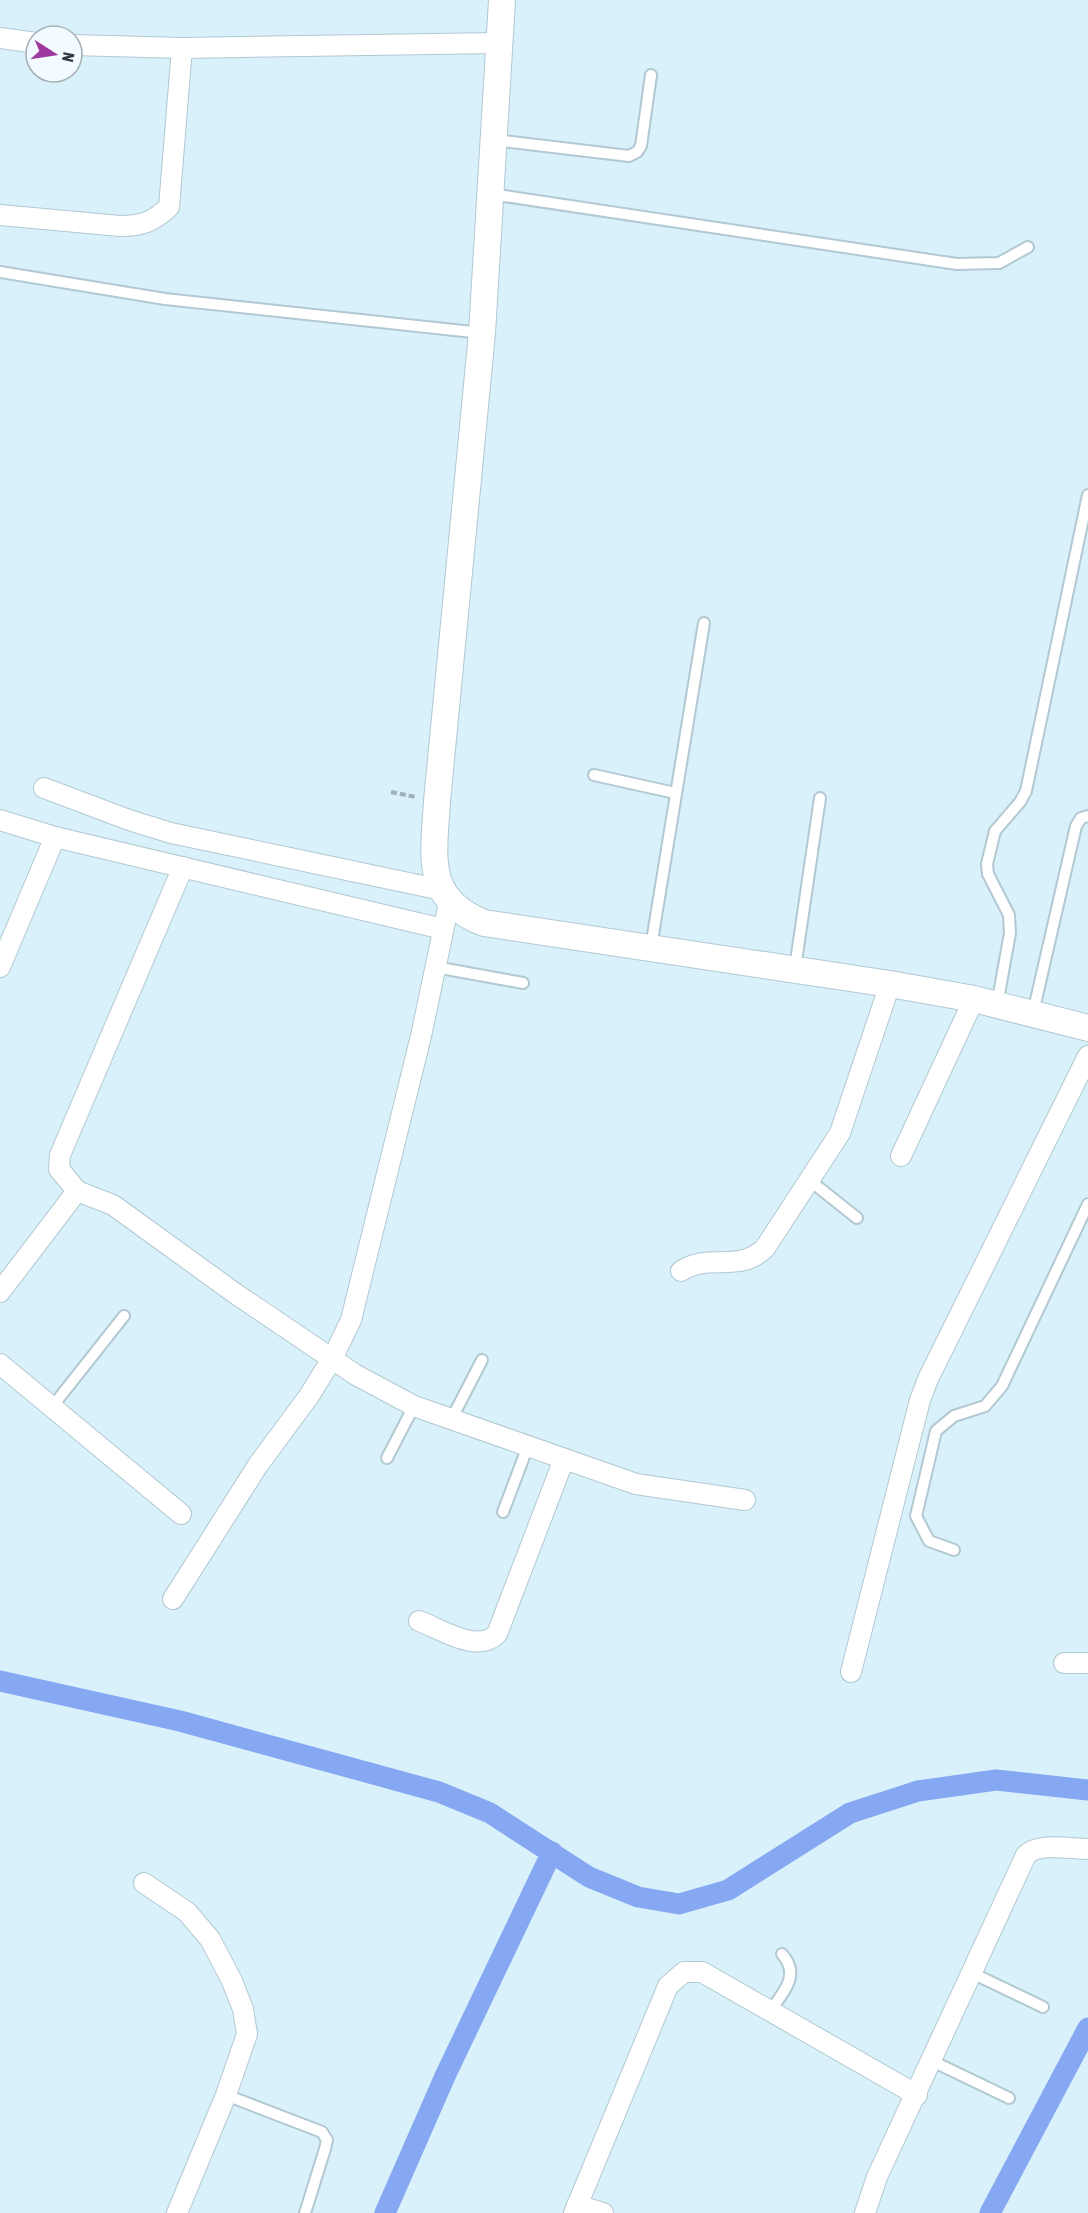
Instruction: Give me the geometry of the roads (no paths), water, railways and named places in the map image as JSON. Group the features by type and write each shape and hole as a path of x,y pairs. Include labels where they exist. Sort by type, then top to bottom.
{"street":[{"path":"502,0 482,333 437,801 434,855 436,872 446,897 463,915 484,923 890,984 985,1002 1088,1028"},
{"path":"0,38 24,41"},
{"path":"84,45 182,48 498,43"},
{"path":"0,214 120,226 137,226 155,220 169,207 182,48"},
{"path":"44,788 171,833 446,897"},
{"path":"0,820 54,837 443,929"},
{"path":"0,967 54,837"},
{"path":"183,867 60,1155 59,1169 77,1191 113,1205 236,1294 356,1375 414,1406 636,1484 745,1500"},
{"path":"173,1599 258,1465 309,1396 333,1358 351,1320 369,1256 435,968 443,929 446,897"},
{"path":"681,1271 693,1263 736,1262 758,1255 765,1248 840,1133 890,984"},
{"path":"901,1156 985,1002"},
{"path":"850,1672 920,1400 928,1379 1088,1056"},
{"path":"0,1292 77,1191"},
{"path":"0,1364 181,1514"},
{"path":"419,1621 477,1643 490,1641 496,1634 564,1458"},
{"path":"1064,1663 1088,1663"},
{"path":"865,2213 877,2177 917,2095 1026,1855 1032,1850 1042,1848 1088,1849"},
{"path":"144,1882 187,1912 210,1939 232,1981 243,2009 247,2034 226,2095 177,2213"},
{"path":"603,2213 576,2209 668,1986 684,1972 702,1972 770,2011 796,2029 917,2095"}],"lane":[{"path":"493,140 629,156 638,152 641,146 651,75"},
{"path":"490,194 957,264 999,262 1028,247"},
{"path":"0,272 165,299 482,333"},
{"path":"985,1002 1010,924 1009,915 988,874 987,864 995,831 1020,802 1026,791 1088,495"},
{"path":"651,947 704,623"},
{"path":"594,775 675,793"},
{"path":"795,968 820,798"},
{"path":"1033,1013 1076,826 1081,818 1088,816"},
{"path":"435,968 523,983"},
{"path":"808,1179 857,1218"},
{"path":"954,1550 929,1541 916,1516 936,1431 954,1416 985,1406 1002,1386 1088,1204"},
{"path":"52,1407 124,1316"},
{"path":"451,1420 482,1360"},
{"path":"387,1458 414,1406"},
{"path":"503,1512 528,1446"},
{"path":"770,2011 789,1986 791,1977 788,1960 782,1954"},
{"path":"972,1973 1043,2007"},
{"path":"932,2061 1009,2098"},
{"path":"226,2095 322,2132 327,2139 305,2213"}],"waterway":[{"path":"0,1681 180,1721 439,1792 490,1813 589,1877 638,1897 679,1904 728,1890 850,1813 918,1791 996,1780 1088,1790"},
{"path":"385,2213 446,2074 552,1852"},
{"path":"990,2213 1088,2028"}]}
